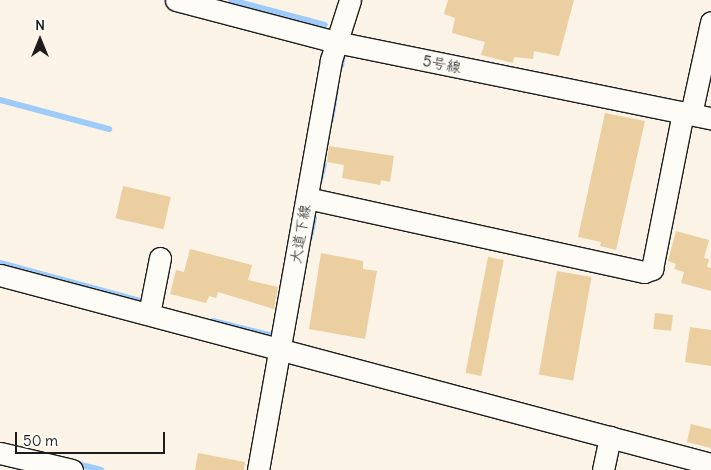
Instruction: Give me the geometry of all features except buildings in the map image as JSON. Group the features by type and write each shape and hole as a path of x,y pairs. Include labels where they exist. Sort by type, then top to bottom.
{"street":[{"name":"5号線","path":"176,0 202,3 336,42 695,115"},
{"name":"大道下線","path":"258,470 336,42 350,0"},
{"path":"307,198 644,272 652,269 695,115 711,22"},
{"path":"149,314 160,258"},
{"path":"0,274 711,464"},
{"path":"603,470 610,437"},
{"path":"0,453 72,470"}],"waterway":[{"path":"231,0 325,25"},
{"path":"341,66 343,55"},
{"path":"331,120 336,90"},
{"path":"0,100 109,129"},
{"path":"320,180 324,164"},
{"path":"310,237 314,218"},
{"path":"0,263 145,302"},
{"path":"213,321 273,336"},
{"path":"73,463 101,470"}]}
